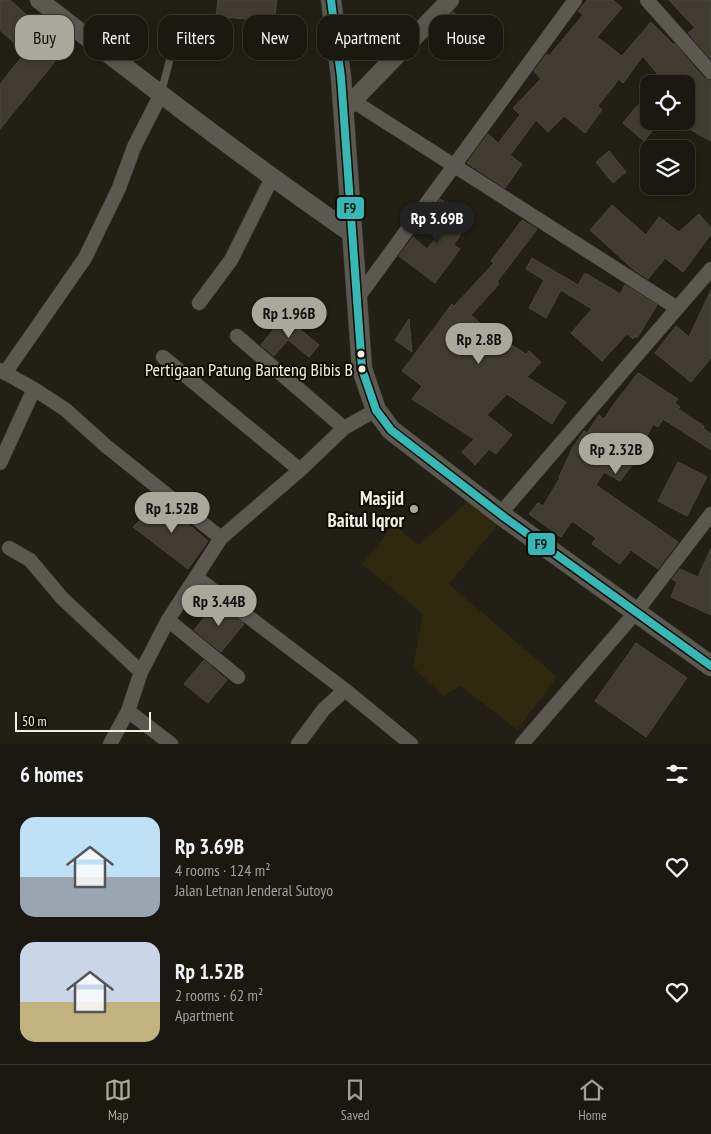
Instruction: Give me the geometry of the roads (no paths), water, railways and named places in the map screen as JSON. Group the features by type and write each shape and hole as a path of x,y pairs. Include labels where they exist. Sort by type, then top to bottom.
{"main road":[{"path":"331,0 348,106 351,233 362,369 376,410 391,430 409,445 500,514 711,666"}],"street":[{"path":"39,0 160,96 351,233"},
{"path":"450,0 348,106 454,164 677,308"},
{"path":"356,300 575,0"},
{"path":"646,0 711,72"},
{"path":"160,96 134,147 119,188 85,258 2,371 66,410 106,446 221,538"},
{"path":"198,303 231,260 272,178"},
{"path":"500,514 677,308 709,275"},
{"path":"237,336 344,428"},
{"path":"163,357 300,470"},
{"path":"0,463 34,389"},
{"path":"110,744 128,711 141,672 168,620 221,538 300,470 344,428 376,410"},
{"path":"522,744 636,612 711,514"},
{"path":"9,548 30,560 62,598 141,672"},
{"path":"196,577 345,690 404,742"},
{"path":"168,620 238,678"},
{"path":"298,744 324,709 345,690"},
{"path":"128,711 171,744"}],"lane":[{"path":"160,96 170,60"}],"place":[{"name":"Pertigaan Patung Banteng Bibis B","path":"362,369"},
{"name":"Masjid Baitul Iqror","path":"414,509"}]}
